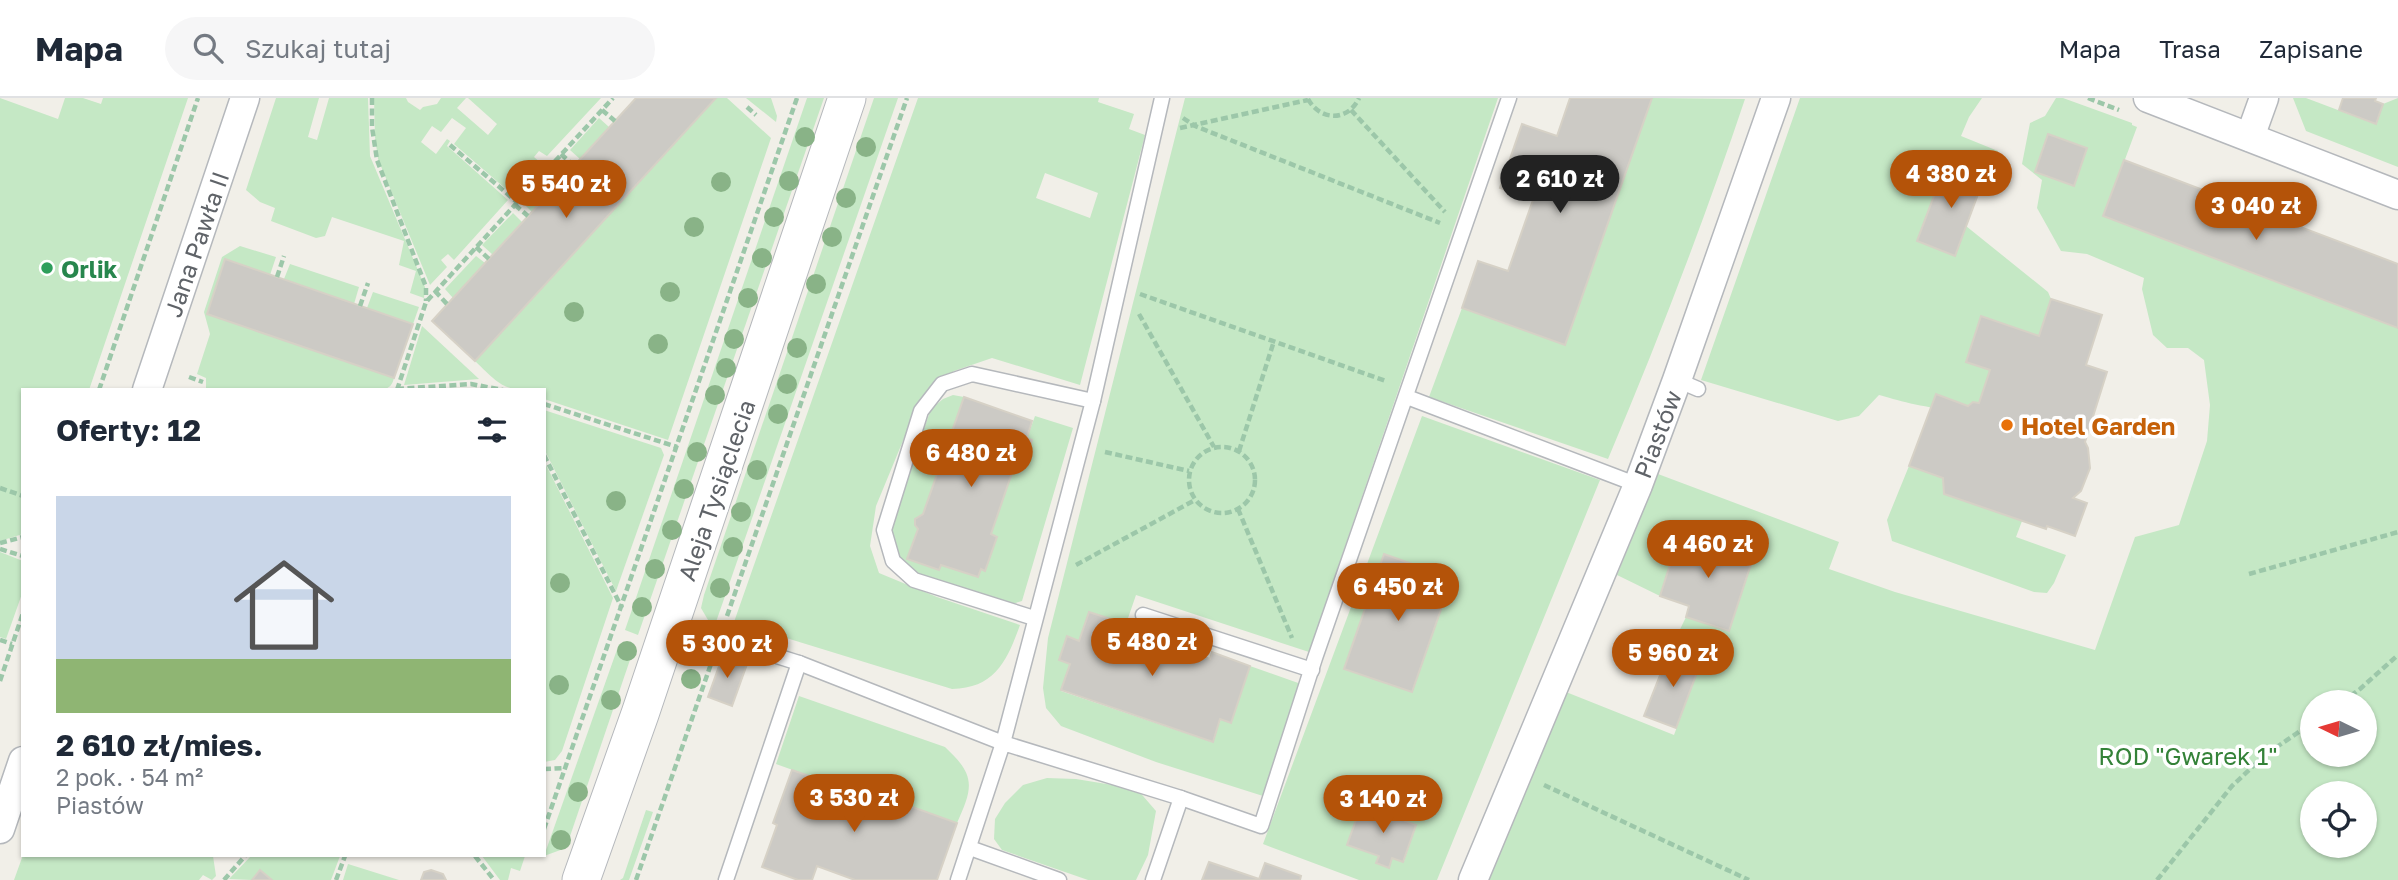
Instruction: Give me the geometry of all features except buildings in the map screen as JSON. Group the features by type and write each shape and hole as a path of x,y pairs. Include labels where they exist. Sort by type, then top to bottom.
{"street":[{"name":"Jana Pawła II","path":"148,388 245,98"},
{"name":"Aleja Tysiąclecia","path":"581,880 671,623 848,98"},
{"name":"Piastów","path":"1473,880 1638,485 1688,385 1776,98"},
{"path":"2148,98 2398,195"},
{"path":"2250,136 2264,98"},
{"path":"0,829 21,767"}],"lane":[{"path":"958,880 1003,743 1093,401 1162,98"},
{"path":"671,623 799,663 1003,743 1181,798 1261,826 1509,98"},
{"path":"1034,618 914,580 893,561 884,530 921,411 942,384 972,374 1093,401"},
{"path":"1408,394 1638,485"},
{"path":"1143,615 1312,670"},
{"path":"726,880 799,663"},
{"path":"1153,880 1181,798"},
{"path":"970,848 1059,880"}],"path":[{"path":"100,388 198,98"},
{"path":"372,98 372,127 377,160 426,287 426,302 398,388"},
{"path":"426,302 613,98"},
{"path":"546,823 797,98"},
{"path":"636,880 907,98"},
{"path":"1172,130 1308,99 1312,107 1327,116 1336,116 1351,110 1359,98"},
{"path":"747,107 756,115"},
{"path":"602,110 615,121"},
{"path":"1351,110 1446,212"},
{"path":"1176,113 1195,126 1463,233"},
{"path":"450,145 527,216"},
{"path":"561,154 575,166"},
{"path":"476,247 489,259"},
{"path":"277,277 284,256"},
{"path":"360,306 368,283"},
{"path":"1131,290 1274,341 1408,394"},
{"path":"435,291 447,304"},
{"path":"1136,309 1214,447"},
{"path":"1239,451 1274,341"},
{"path":"189,377 203,382"},
{"path":"422,388 471,384 491,388"},
{"path":"546,405 677,447"},
{"path":"1214,447 1239,451 1252,466 1255,485 1252,495 1238,509 1229,513 1210,512 1195,500 1188,481 1189,471 1199,455 1214,447"},
{"path":"1103,452 1189,471"},
{"path":"546,459 622,608"},
{"path":"0,488 21,495"},
{"path":"1066,571 1195,500"},
{"path":"1238,509 1297,648"},
{"path":"2249,574 2398,532"},
{"path":"0,543 21,538"},
{"path":"0,549 21,555"},
{"path":"0,681 21,619"},
{"path":"0,640 12,644"},
{"path":"2359,690 2398,655"},
{"path":"2157,880 2232,786 2265,755 2300,731"},
{"path":"546,769 565,768"},
{"path":"1518,773 1749,880"},
{"path":"224,880 244,857"},
{"path":"336,880 345,857"},
{"path":"476,857 494,880"}],"green space":[{"name":"Orlik","path":"0,98 58,119 65,98 83,98 101,104 103,98 188,98 90,388 21,388 21,535 0,541"},
{"path":"276,98 319,98 308,137 317,140 329,98 368,98 370,156 425,287 424,298 410,293 416,271 399,265 404,241 332,217 325,236 316,238 271,221 275,208 260,202 246,190"},
{"path":"374,98 406,98 420,110 437,104 441,98 466,98 457,108 488,135 497,124 468,98 601,98 547,156 539,151 534,157 541,163 513,195 454,144 466,128 452,118 441,132 432,126 421,142 436,154 447,139 450,141 447,146 508,200 454,260 448,254 441,260 447,267 430,285 378,159"},
{"path":"716,98 727,98 771,138 668,440 546,400 546,388 505,386 475,361"},
{"path":"746,98 771,98 777,116 776,122"},
{"path":"807,98 824,98 638,635 625,630"},
{"path":"874,98 898,98 716,622 708,620 701,608 704,595"},
{"path":"918,98 1099,98 1098,102 1134,114 1129,129 1145,135 1080,385 992,358 954,371 919,402 876,506 870,546 879,573 937,597 1020,625 1010,650 997,670 979,684 952,689 734,622","holes":["1045,173 1098,193 1090,218 1036,198"]},
{"path":"1185,98 1498,98 1309,652 1136,595 1126,624 1089,612 1079,641 1067,637 1059,659 1070,664 1061,691 1212,742 1221,719 1250,666 1301,684 1263,796 1156,762 1061,726 1046,708 1043,688 1048,638"},
{"path":"1652,98 1745,99 1680,280 1608,459 1429,397 1462,308 1565,345"},
{"path":"1800,98 1982,98 1969,117 1961,136 1998,151 1984,178 1946,164 1917,241 1966,226 2048,292 2051,299 2039,336 1981,317 1966,361 1990,370 1979,403 1973,402 1965,407 1941,408 1879,395 1859,416 1838,421 1701,380"},
{"name":"ROD \"Gwarek 1\"","path":"2056,98 2063,98 2132,123 2137,127 2104,216 2398,328 2398,880 1487,880 1566,692 1674,735 1701,662 1670,650 1686,617 1729,631 1754,551 1715,538 1712,547 1679,537 1660,596 1617,575 1658,474 1839,542 1829,569 1895,592 2095,650 2135,537 2179,525 2207,441 2210,405 2204,360 2188,348 2167,348 2153,335 2142,289 2144,278 2087,254 2061,251 2037,208 2042,180 2022,164 2030,123 2045,116"},
{"path":"2293,98 2306,98 2375,124 2383,104 2398,98 2398,167 2306,131"},
{"path":"599,118 609,127 580,159 570,150"},
{"path":"560,160 571,169 532,212 522,202"},
{"path":"513,213 522,222 493,255 482,245"},
{"path":"240,246 276,257 270,275 225,259 207,314 394,378 391,385 386,388 206,388 206,378 197,374 210,334 204,312 222,257"},
{"path":"476,256 485,263 453,298 445,289"},
{"path":"290,264 359,287 354,304 284,279"},
{"path":"373,292 419,307 413,324 367,308"},
{"path":"422,326 479,379 404,385"},
{"path":"953,395 964,397 923,514 915,519 918,529 908,559 939,570 941,565 977,577 981,569 985,570 997,537 991,534 1013,470 1020,472 1032,440 1027,438 1035,416 1073,428 1022,601 1012,604 911,572 901,562 888,530 931,409"},
{"path":"546,411 661,448 664,455 616,591 546,453"},
{"path":"1422,416 1600,480 1437,880 1359,880 1263,844","holes":["1384,554 1452,578 1411,692 1344,668","1396,807 1409,811 1405,821 1416,826 1404,861 1392,858 1388,868 1376,863"]},
{"path":"546,465 613,598 562,751 555,760 546,762"},
{"path":"1909,466 1943,478 1945,494 2022,521 2016,537 2066,555 2047,593 2034,592 1892,541 1887,520"},
{"path":"0,552 21,560 21,597 6,639 0,637"},
{"path":"619,644 633,651 566,848 546,855"},
{"path":"799,696 945,747 962,765 969,782 967,799 957,823 828,777 826,782 776,764"},
{"path":"1047,778 1076,779 1137,789 1156,811 1148,855 1136,880 1088,880 1002,850 994,839 995,819 1005,803 1023,785"},
{"path":"646,810 653,812 629,880 620,880 623,878"},
{"path":"22,857 213,857 216,876 212,880 203,875 199,880 14,880"},
{"path":"250,857 340,857 331,880 272,880 261,870 252,880 229,879"},
{"path":"483,857 525,857 520,871 511,868 508,880 500,880"},
{"path":"348,864 399,880 343,880"}],"place":[{"name":"Orlik","path":"47,268"},
{"name":"Hotel Garden","path":"2007,425"}]}
